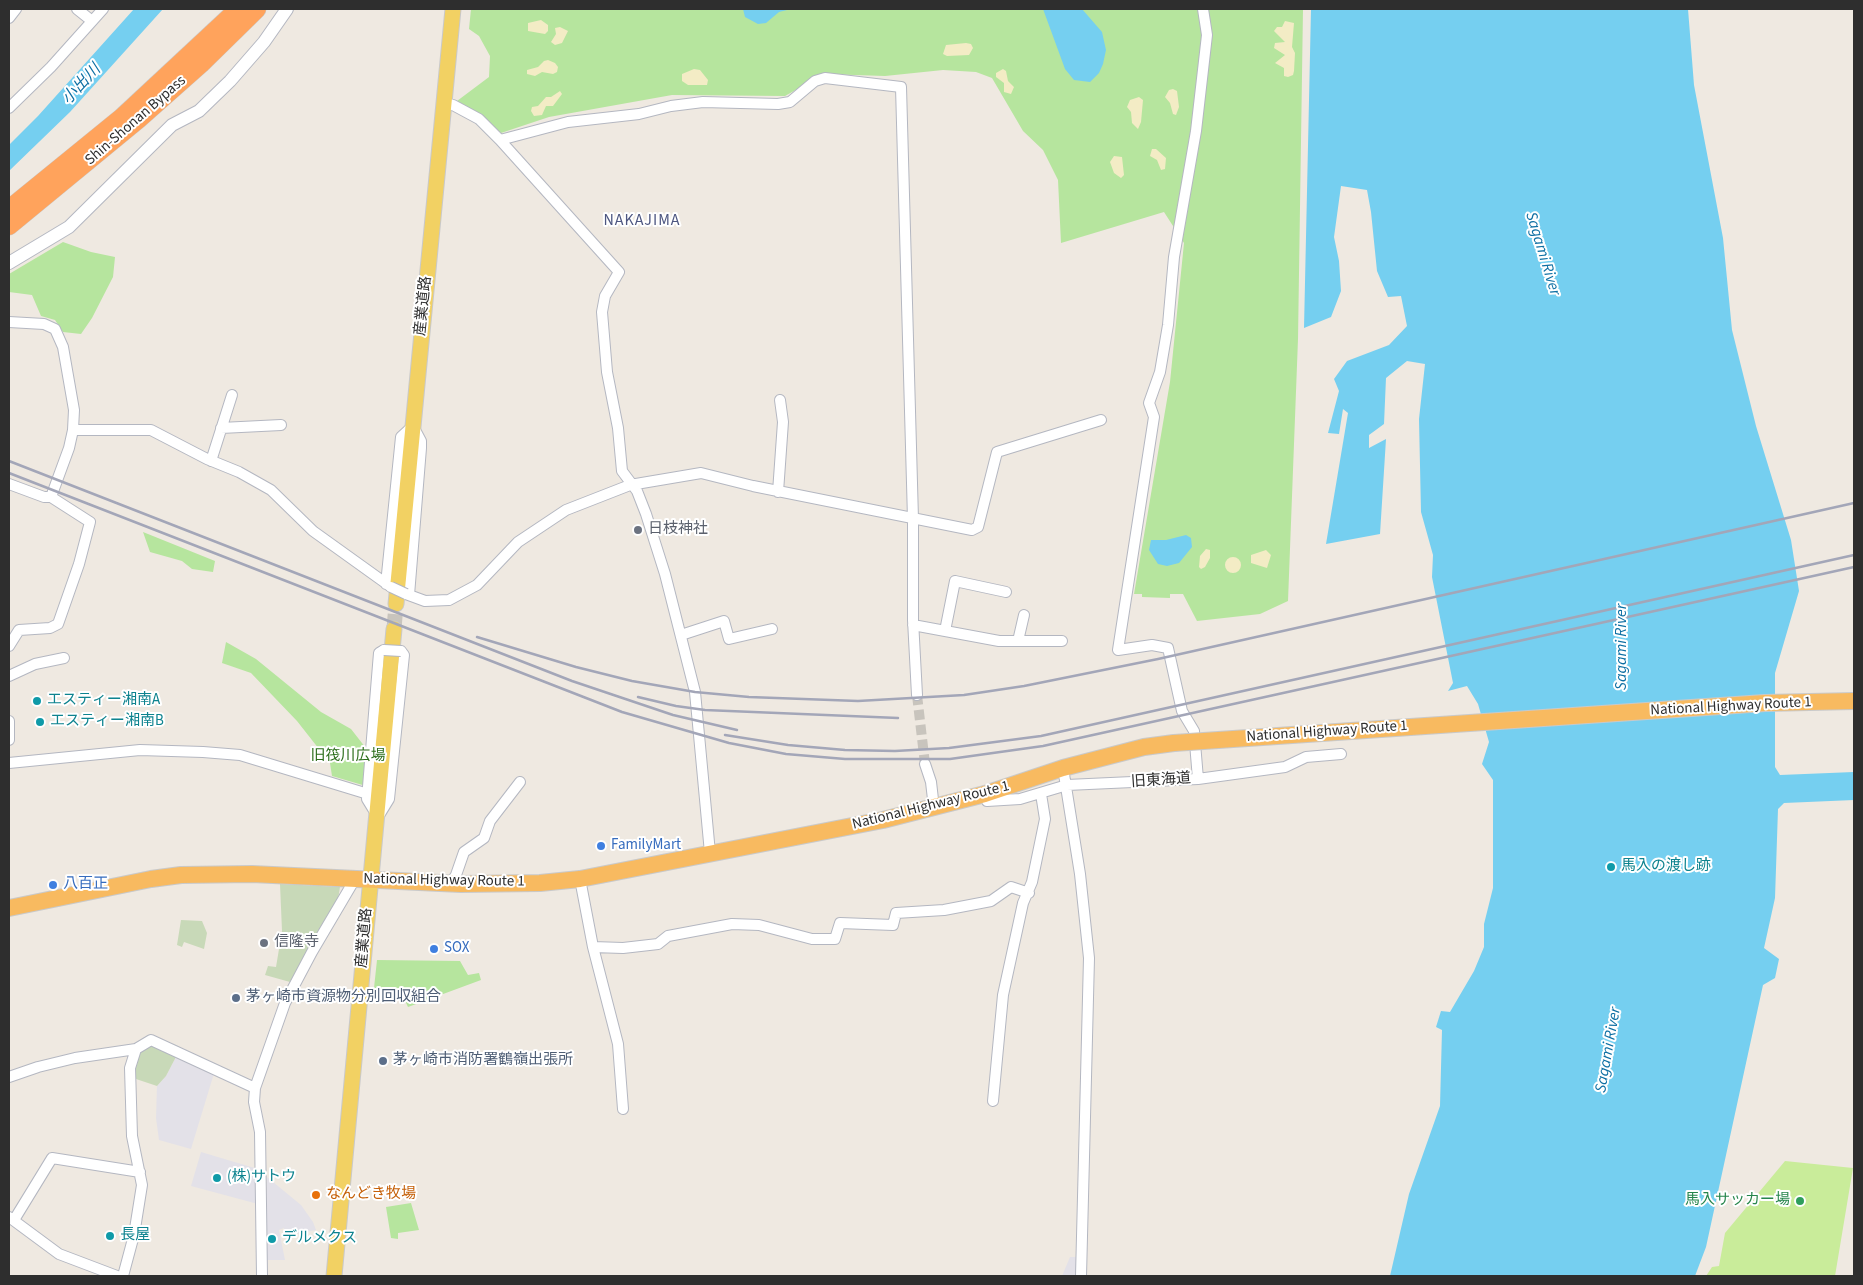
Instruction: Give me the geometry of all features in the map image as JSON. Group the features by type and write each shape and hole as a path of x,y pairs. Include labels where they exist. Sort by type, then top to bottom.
{"highway":[{"name":"Shin-Shonan Bypass","path":"9,209 122,117 238,9"},
{"name":"Shin-Shonan Bypass","path":"9,226 139,119 213,53 257,9"},
{"name":"National Highway Route 1","path":"9,908 151,879 181,875 252,874 450,884 531,883 580,878 641,869 710,853 934,808 985,794 1063,768 1144,747 1174,743 1765,703 1854,701"}],"main road":[{"name":"産業道路","path":"404,598 414,426 453,9"},
{"name":"産業道路","path":"334,1276 363,879 378,817 394,629"}],"street":[{"path":"9,18 16,9"},
{"path":"78,9 92,21"},
{"path":"9,108 51,67 103,9"},
{"path":"9,263 68,227 172,125 199,111 230,81 264,42 287,9"},
{"path":"1198,779 1194,731 1182,711 1168,648 1152,645 1118,650 1154,417 1149,402 1160,372 1168,325 1174,257 1196,131 1208,35 1203,9"},
{"path":"500,140 568,122 639,114 671,106 703,102 778,104 790,102 815,81 825,78 901,87 913,519 913,624 917,695"},
{"path":"444,103 453,105 479,119 619,272 604,296 602,312 607,372 618,428 622,471 630,485 637,491 646,514 681,635 695,692 710,853"},
{"path":"9,322 44,324 55,329 63,347 74,410 73,430 51,497"},
{"path":"211,461 232,395"},
{"path":"778,492 783,422 780,400"},
{"path":"73,430 151,430 211,461 239,472 271,490 314,531 404,598 441,602 477,585 518,542 545,522 566,510 630,485 701,473 778,492 972,530 978,527 997,452 1101,420"},
{"path":"221,428 281,425"},
{"path":"389,586 401,437 414,426"},
{"path":"9,484 51,497 90,522 80,564 58,624 50,628 19,630 9,646"},
{"path":"945,631 955,581 1006,592"},
{"path":"1018,641 1024,615"},
{"path":"681,635 724,621 730,639 772,628"},
{"path":"913,624 999,642 1062,640"},
{"path":"384,650 401,651 404,655 389,799 378,817 367,799 368,794 379,653 384,650"},
{"path":"9,676 35,664 64,658"},
{"path":"9,721 9,740"},
{"path":"9,763 140,750 240,755 368,794"},
{"name":"旧東海道","path":"985,794 987,801 1004,801 1041,794 1067,785 1198,779 1285,767 1306,757 1341,754"},
{"path":"925,764 931,782 934,808"},
{"path":"1063,768 1081,882 1089,958 1081,1276"},
{"path":"450,884 456,875 464,852 484,838 490,821 520,782"},
{"path":"993,1101 1003,994 1023,903 1029,893 1045,819 1041,794"},
{"path":"580,878 593,948 618,1044 623,1109"},
{"path":"262,1276 260,1132 254,1102 256,1088 285,1003 312,952 363,879"},
{"path":"593,948 624,948 658,944 668,936 732,924 759,925 812,938 835,938 840,923 893,925 896,913 944,910 991,901 1011,887 1029,893"},
{"path":"9,1077 38,1066 136,1049 151,1040 256,1088"},
{"path":"123,1276 141,1198 140,1172 133,1141 131,1107 130,1068 136,1049"},
{"path":"117,1276 59,1254 11,1219 52,1158 140,1172"}],"shaded area":[{"path":"178,1053 215,1070 191,1149 159,1140 156,1118 157,1086 166,1076"},
{"path":"201,1152 258,1169 258,1204 191,1186"},
{"path":"267,1177 301,1205 313,1222 316,1230 286,1236 284,1228 279,1230 285,1260 267,1260"},
{"path":"1070,1257 1076,1257 1076,1276 1062,1276"}],"green space":[{"path":"471,9 1303,9 1298,339 1288,601 1260,614 1197,621 1183,594 1170,594 1170,598 1142,597 1142,594 1134,594 1170,382 1184,243 1164,212 1061,243 1058,180 1043,150 1023,131 992,78 976,72 943,70 885,76 824,74 785,96 672,95 549,117 501,133 483,117 457,101 489,77 490,56 479,36 469,29"},
{"path":"63,242 91,252 115,257 113,277 92,318 81,334 63,332 55,320 41,316 32,295 9,292 9,274"},
{"path":"143,532 215,561 213,572 192,569 182,561 150,552"},
{"name":"旧筏川広場","path":"226,642 256,659 321,712 351,729 369,752 366,786 332,776 330,763 297,721 251,673 222,663"},
{"path":"280,884 340,887 338,899 290,982 265,975 268,966 276,967 282,931"},
{"path":"181,920 202,921 207,933 204,949 184,942 182,947 177,945"},
{"path":"377,960 460,961 468,975 479,973 481,980 408,1007 400,990 374,988"},
{"path":"151,1040 178,1053 166,1076 157,1086 133,1078 136,1049"},
{"name":"馬入サッカー場","path":"1785,1161 1853,1168 1835,1276 1706,1276 1712,1267 1719,1266 1725,1233"},
{"path":"411,1203 419,1230 398,1233 398,1239 391,1238 386,1207"}],"sand":[{"path":"541,20 548,25 548,31 545,34 528,31 528,23"},
{"path":"1285,21 1294,23 1292,47 1295,53 1294,71 1293,75 1288,77 1284,76 1284,68 1275,63 1285,55 1274,48 1275,43 1285,42 1274,31 1277,27 1282,27"},
{"path":"560,27 568,31 562,43 555,45 551,42 556,34 555,28"},
{"path":"971,44 973,48 969,55 947,56 943,54 946,45"},
{"path":"548,60 555,63 558,67 557,72 553,74 542,72 535,76 527,74 527,70 538,67"},
{"path":"694,69 700,70 708,80 707,85 688,85 682,81 682,74"},
{"path":"1003,69 1006,71 1008,81 1014,87 1011,94 1004,92 1004,83 996,77 996,73"},
{"path":"1169,90 1177,91 1179,107 1176,115 1173,114 1170,103 1165,97"},
{"path":"560,91 562,94 553,106 546,106 542,115 534,116 531,111 532,107 538,106 546,97 551,97"},
{"path":"1139,97 1143,100 1141,122 1138,129 1132,123 1131,112 1127,107 1130,100"},
{"path":"1152,149 1156,149 1166,158 1165,169 1161,170 1157,160 1150,156"},
{"path":"1114,156 1122,157 1124,175 1121,178 1114,173 1110,162"},
{"path":"1206,549 1210,550 1210,558 1205,567 1201,569 1199,567 1200,556"},
{"path":"1266,550 1271,555 1267,568 1251,563 1251,555"},
{"path":"1230,557 1236,557 1241,562 1239,571 1230,573 1225,568 1225,562"}],"water":[{"name":"小出川","path":"134,9 163,9 70,112 9,171 9,145 38,116"},
{"path":"743,9 791,9 779,12 766,23 758,24 745,17"},
{"path":"1043,9 1082,9 1102,32 1106,50 1103,64 1099,73 1090,82 1074,80 1065,69"},
{"name":"Sagami River","path":"1311,9 1688,9 1694,85 1723,238 1732,330 1756,426 1791,540 1799,591 1775,673 1775,767 1780,775 1854,772 1854,800 1784,803 1778,809 1775,898 1764,948 1779,959 1775,978 1763,985 1706,1247 1695,1276 1390,1276 1409,1194 1440,1106 1442,1030 1436,1027 1441,1011 1450,1012 1474,971 1484,947 1484,924 1493,888 1493,780 1482,764 1489,742 1478,704 1467,686 1448,691 1453,683 1432,577 1433,555 1421,512 1419,419 1425,364 1407,361 1386,378 1384,424 1369,435 1369,448 1386,439 1380,534 1326,544 1348,413 1343,409 1339,434 1328,433 1339,391 1334,379 1347,361 1389,345 1407,326 1401,296 1388,297 1377,271 1367,190 1341,186 1334,237 1339,261 1341,291 1331,317 1304,328"},
{"path":"1186,535 1191,538 1192,547 1179,563 1167,566 1158,564 1149,550 1151,540 1166,540"}],"tunnel":[{"path":"394,629 396,604"},
{"path":"917,695 925,764"}],"railway":[{"path":"9,461 572,681 673,715 737,730"},
{"path":"9,473 622,712 729,743 786,754 845,759 950,759 1043,746 1854,567"},
{"path":"477,637 576,667 632,681 695,692 749,697 858,701 964,695 1024,686 1158,659 1854,503"},
{"path":"725,735 788,745 845,750 895,751 949,748 1041,736 1854,555"},
{"path":"638,697 676,706 705,710 898,718"}],"place":[{"name":"日枝神社","path":"638,530"},
{"name":"エスティー湘南A","path":"37,701"},
{"name":"エスティー湘南B","path":"40,722"},
{"name":"FamilyMart","path":"601,846"},
{"name":"馬入の渡し跡","path":"1611,867"},
{"name":"八百正","path":"53,885"},
{"name":"信隆寺","path":"264,943"},
{"name":"SOX","path":"434,949"},
{"name":"茅ヶ崎市資源物分別回収組合","path":"236,998"},
{"name":"茅ヶ崎市消防署鶴嶺出張所","path":"383,1061"},
{"name":"(株)サトウ","path":"217,1178"},
{"name":"なんどき牧場","path":"316,1195"},
{"name":"馬入サッカー場","path":"1800,1201"},
{"name":"長屋","path":"110,1236"},
{"name":"デルメクス","path":"272,1239"}],"district":[{"name":"NAKAJIMA","path":"642,221"}]}
